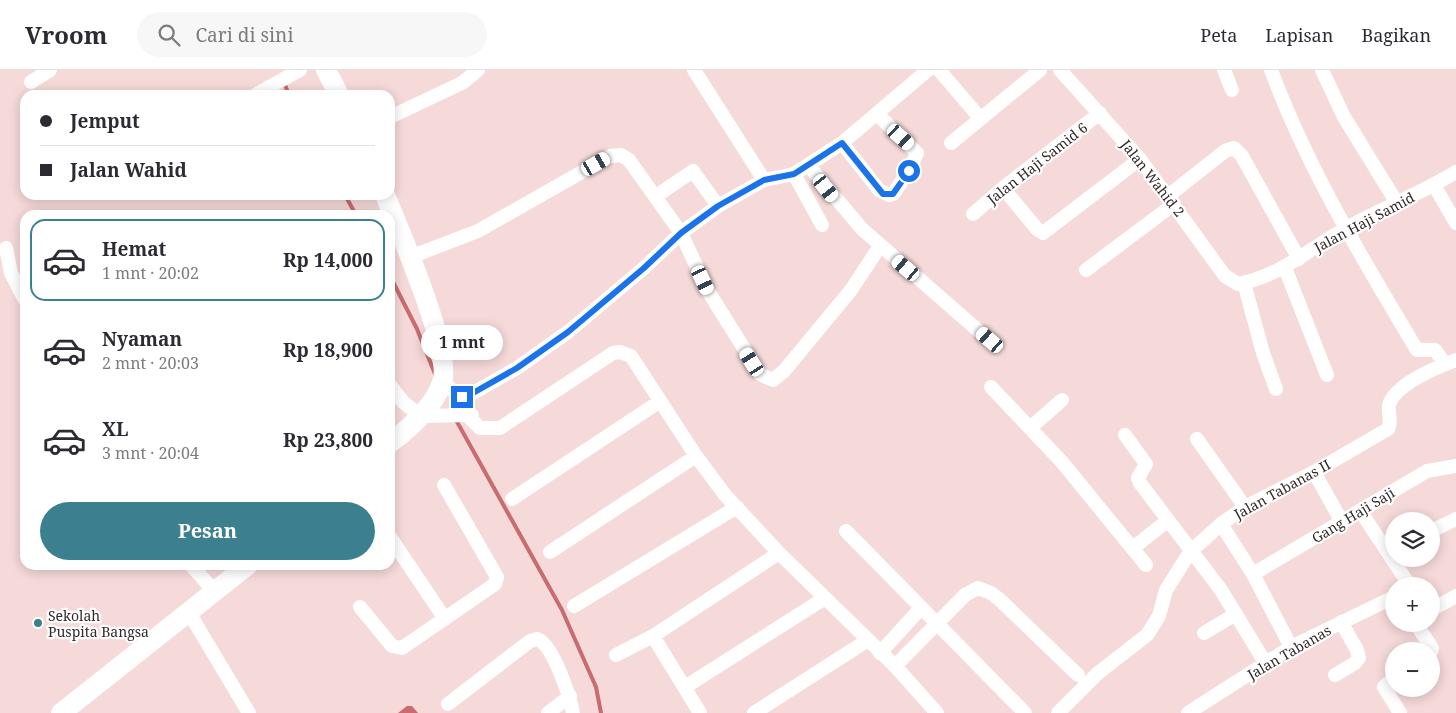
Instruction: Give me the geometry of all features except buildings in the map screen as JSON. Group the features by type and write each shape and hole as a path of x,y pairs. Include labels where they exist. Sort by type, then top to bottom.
{"main road":[{"path":"326,70 336,90"},
{"path":"395,234 410,257 430,311 444,370 440,386 421,416 395,439"},
{"path":"395,454 400,449 406,431"},
{"path":"61,713 188,611 224,570"},
{"path":"45,713 210,587 239,570"}],"street":[{"path":"31,82 50,70"},
{"path":"264,90 300,70"},
{"path":"395,115 462,83 478,70"},
{"path":"694,70 764,180"},
{"path":"440,386 466,397 517,368 568,332 644,268 681,233 718,206 764,180 794,174 842,143 928,70"},
{"path":"939,70 980,118"},
{"path":"951,143 1040,70"},
{"name":"Jalan Wahid 2","path":"1060,70 1100,112 1140,159 1225,276 1238,284 1244,283"},
{"path":"1224,70 1232,90"},
{"path":"1271,70 1281,98 1344,229 1417,350 1435,350 1450,362"},
{"path":"1322,70 1344,117 1397,203"},
{"name":"Jalan Haji Samid 6","path":"973,214 1002,188 1100,112"},
{"path":"842,143 879,190 889,196 893,194 909,171 917,153 877,114"},
{"path":"1086,270 1171,200 1225,150 1234,148 1242,156 1299,259"},
{"path":"410,257 478,231 616,154 629,160 656,196 681,233 708,290 760,374 772,380 784,371 851,290 880,246"},
{"path":"1002,188 1042,233 1050,229 1140,159"},
{"path":"808,165 836,200 880,246 990,340"},
{"path":"656,196 693,171 718,206"},
{"name":"Jalan Haji Samid","path":"1244,283 1285,268 1344,229 1434,185 1456,172"},
{"path":"794,174 822,225"},
{"path":"1434,185 1456,223"},
{"path":"6,248 11,273 20,290"},
{"path":"1285,268 1327,375"},
{"path":"1244,283 1263,353 1276,389"},
{"path":"395,392 403,402 421,416 444,417 465,413 476,417 494,429 500,428 614,353 620,352 631,356 659,402 725,495 779,553 895,666 937,713"},
{"name":"Jalan Tabanas II","path":"1064,711 1098,673 1147,635 1159,616 1166,590 1190,552 1221,524 1245,507 1314,472 1388,428 1391,424 1390,403 1394,396 1421,376 1450,362"},
{"path":"991,387 1062,462 1146,565"},
{"path":"1030,428 1062,400"},
{"path":"512,499 659,402"},
{"path":"1125,435 1146,464 1138,478 1140,482 1236,614 1266,664"},
{"path":"1196,439 1245,507"},
{"path":"550,552 696,456"},
{"name":"Gang Haji Saji","path":"1253,574 1361,512 1427,471 1456,466"},
{"path":"1314,472 1342,522"},
{"path":"360,607 392,646 399,649 445,619 497,580 444,485"},
{"path":"574,606 737,507"},
{"path":"1361,512 1404,577"},
{"path":"1440,527 1456,520"},
{"path":"1133,548 1167,521"},
{"path":"1221,524 1253,574 1291,647"},
{"path":"846,532 920,609 1025,713"},
{"path":"395,544 445,619"},
{"path":"616,655 653,636 779,553"},
{"path":"195,570 210,587"},
{"path":"895,666 965,595 973,589 982,589 999,598 1078,675"},
{"path":"1440,605 1456,596"},
{"path":"685,687 825,598"},
{"name":"Jalan Tabanas","path":"1188,713 1291,647 1385,601"},
{"path":"880,652 920,609"},
{"path":"188,611 249,713"},
{"path":"1204,633 1236,614"},
{"path":"1334,675 1356,663 1359,658 1357,650 1341,622"},
{"path":"653,636 700,713"},
{"path":"448,704 535,639 540,639 545,645 570,696 573,713"},
{"path":"754,713 868,640"},
{"path":"548,713 570,696"},
{"path":"1390,697 1400,713"}],"shaded area":[{"path":"407,706 412,706 418,713 398,713"}],"waterway":[{"path":"285,85 287,90"},
{"path":"348,200 353,210"},
{"path":"395,286 417,329 435,374"},
{"path":"456,420 562,610 596,687 601,713"}],"place":[{"name":"Sekolah Puspita Bangsa","path":"38,623"}],"route":[{"path":"462,397 466,397 517,368 568,332 644,268 681,233 718,206 764,180 794,174 842,143 883,194 889,196 893,194 909,171"}]}
